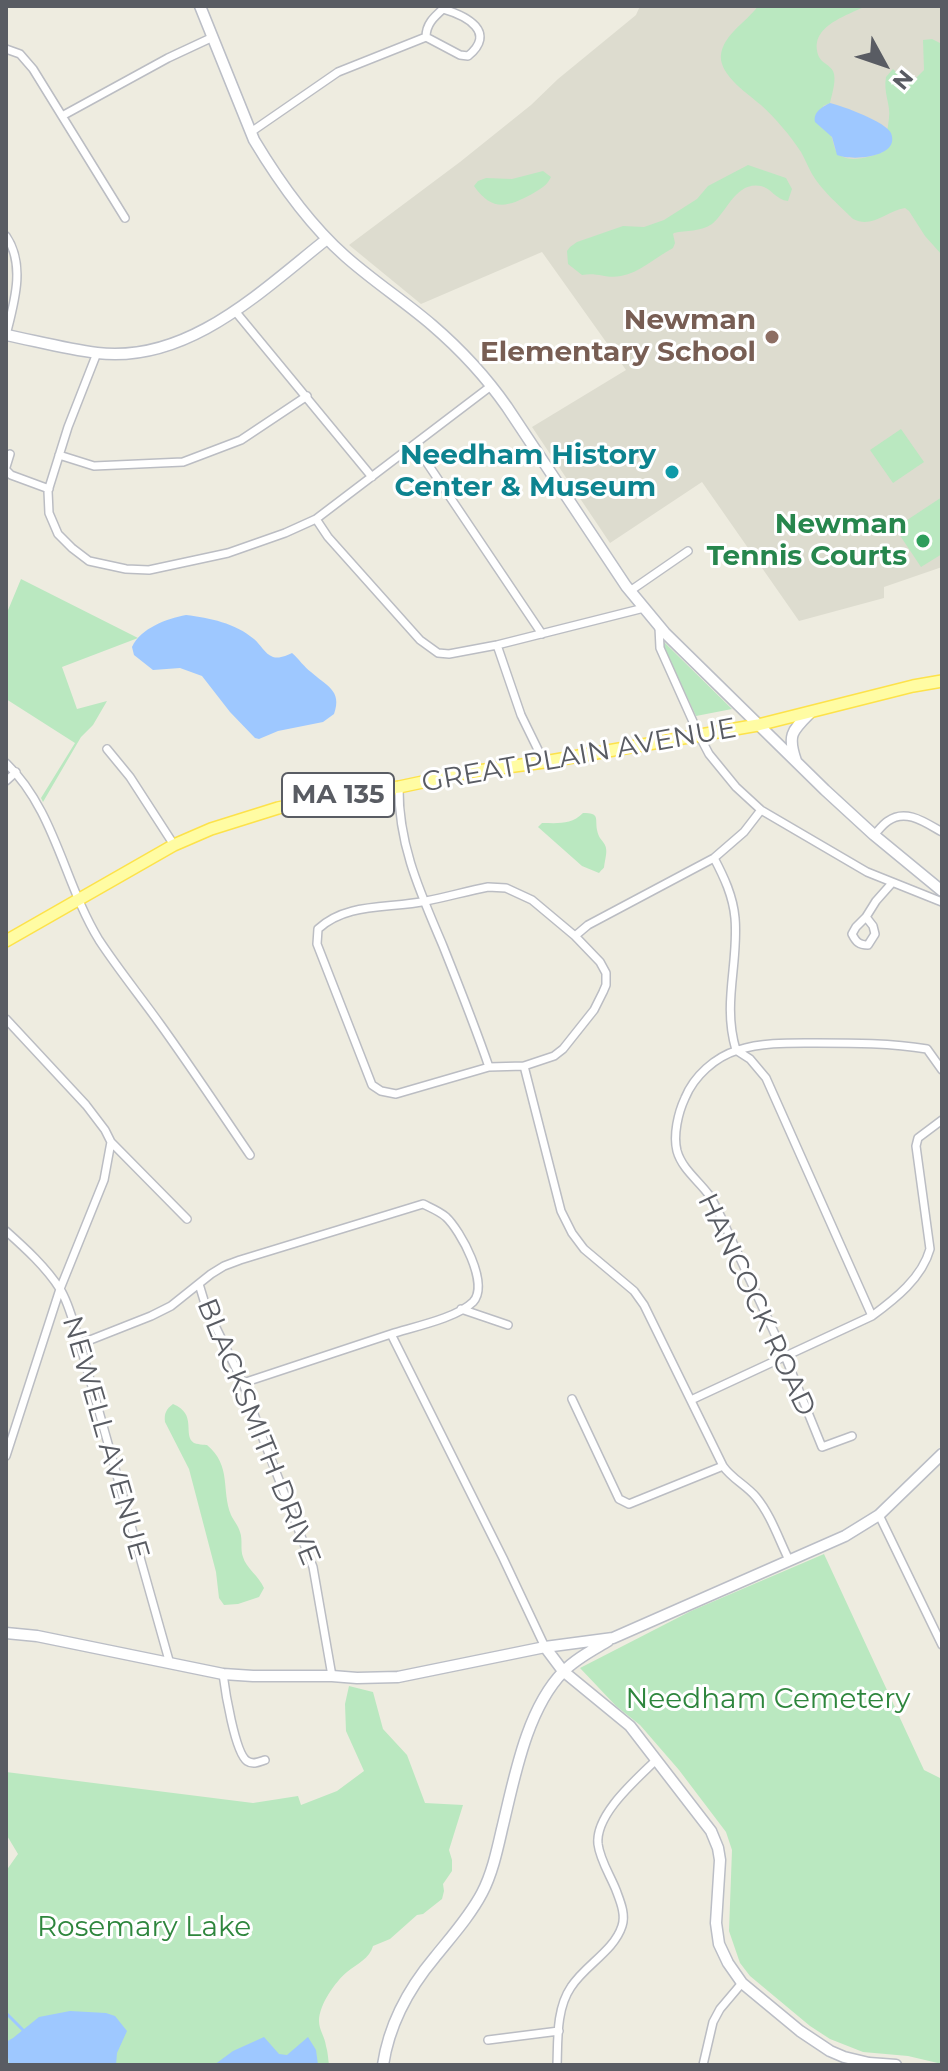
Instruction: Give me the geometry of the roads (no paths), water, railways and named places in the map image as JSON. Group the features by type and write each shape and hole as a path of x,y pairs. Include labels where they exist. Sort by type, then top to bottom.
{"main road":[{"name":"GREAT PLAIN AVENUE","path":"6,941 174,845 211,829 278,808 470,772 758,725 942,681"}],"street":[{"path":"200,6 251,132 266,160 327,239 432,325 491,386 630,591 658,625 874,835 942,891"},
{"path":"251,132 338,72 426,37 468,56 481,39 478,27 459,13 443,9 431,21 426,37"},
{"path":"62,116 213,37"},
{"path":"6,49 20,54 33,69 125,218"},
{"path":"6,236 17,265 16,295 6,335 97,353 119,354 151,350 202,331 235,311 327,239"},
{"path":"235,311 372,477"},
{"path":"97,353 59,455 49,489 49,513 58,534 89,561 126,569 149,570 228,553 316,519 491,386"},
{"path":"59,455 94,466 183,462 241,440 307,396"},
{"path":"415,445 542,634"},
{"path":"10,454 6,469 11,475 49,489"},
{"path":"316,519 328,537 420,640 438,653 449,654 497,645 644,608"},
{"path":"630,591 688,551"},
{"path":"658,625 660,647 699,735 709,754 736,787 761,810 867,872 942,902"},
{"path":"497,645 521,715 544,762"},
{"path":"797,762 791,737 795,728 810,713"},
{"path":"107,749 130,777 174,845"},
{"path":"6,763 36,799 78,899 99,939 250,1155"},
{"path":"6,781 16,772"},
{"path":"399,787 398,811 412,873 489,1067"},
{"path":"575,936 588,925 714,858 744,832 761,810"},
{"path":"874,835 889,820 899,817 921,818 942,832"},
{"path":"714,858 728,889 735,917 729,1005 730,1031 736,1050 750,1059 766,1078 872,1316"},
{"path":"866,917 892,883"},
{"path":"488,887 506,888 532,900 600,962 606,973 606,985 594,1010 563,1049 548,1059 524,1066 489,1067 396,1094 381,1091 372,1085 317,944 318,929 337,915 350,911 425,902 488,887"},
{"path":"6,1019 86,1105 111,1142 187,1219"},
{"path":"736,1050 778,1043 910,1046 927,1049 942,1070"},
{"name":"HANCOCK ROAD","path":"736,1050 703,1071 690,1086 679,1110 676,1150 684,1166 711,1197 785,1356 822,1447 852,1436"},
{"path":"524,1066 561,1211 572,1233 584,1249 634,1291 644,1305 723,1466 758,1499 789,1560"},
{"path":"691,1400 872,1316 901,1292 926,1263 930,1249 916,1146 918,1138 942,1120"},
{"path":"6,1456 60,1289 104,1180 111,1142"},
{"path":"80,1344 171,1306 224,1266 240,1260 423,1204 443,1213 450,1221 477,1272 478,1294 473,1301 448,1316 243,1383"},
{"name":"NEWELL AVENUE","path":"6,1231 30,1252 60,1289 80,1344 170,1664"},
{"name":"BLACKSMITH DRIVE","path":"199,1284 206,1307 243,1383 313,1567 332,1676"},
{"path":"461,1309 508,1325"},
{"path":"391,1334 545,1647 563,1671 625,1721 711,1831 720,1860 716,1923 719,1944 728,1963 742,1983 800,2031 830,2051 869,2063 896,2065"},
{"path":"572,1399 619,1499 629,1504 723,1466"},
{"path":"383,2065 391,2030 403,2004 417,1980 482,1894 529,1732 543,1699 563,1671 613,1638 845,1536 879,1515 942,1454"},
{"path":"879,1515 942,1645"},
{"path":"6,1633 37,1636 223,1674 357,1678 398,1677 545,1647 613,1638"},
{"path":"223,1674 240,1752 252,1763 265,1760"},
{"path":"557,2065 562,2010 570,1988 614,1939 624,1920 620,1901 598,1846 600,1829 623,1794 656,1760"},
{"path":"703,2065 713,2022 742,1983"},
{"path":"488,2040 559,2031"}],"water":[{"path":"830,103 881,124 891,133 889,148 873,156 853,158 837,155 832,137 815,122 817,113"},
{"path":"186,615 239,629 273,657 292,653 331,689 336,699 334,714 323,722 255,738 202,676 180,668 153,670 134,655 132,647 141,635 162,622"},
{"name":"Rosemary Lake","path":"70,2011 115,2016 127,2031 117,2053 116,2065 9,2065 6,2042 39,2017"},
{"path":"264,2037 279,2054 287,2055 308,2037 316,2050 318,2065 214,2065 233,2051"}],"waterway":[{"path":"6,2013 23,2030"}],"place":[{"name":"Newman Elementary School","path":"772,337"},
{"name":"Needham History Center & Museum","path":"672,472"},
{"name":"Newman Tennis Courts","path":"923,541"}],"park label":[{"name":"Needham Cemetery","path":"768,1700"}]}
